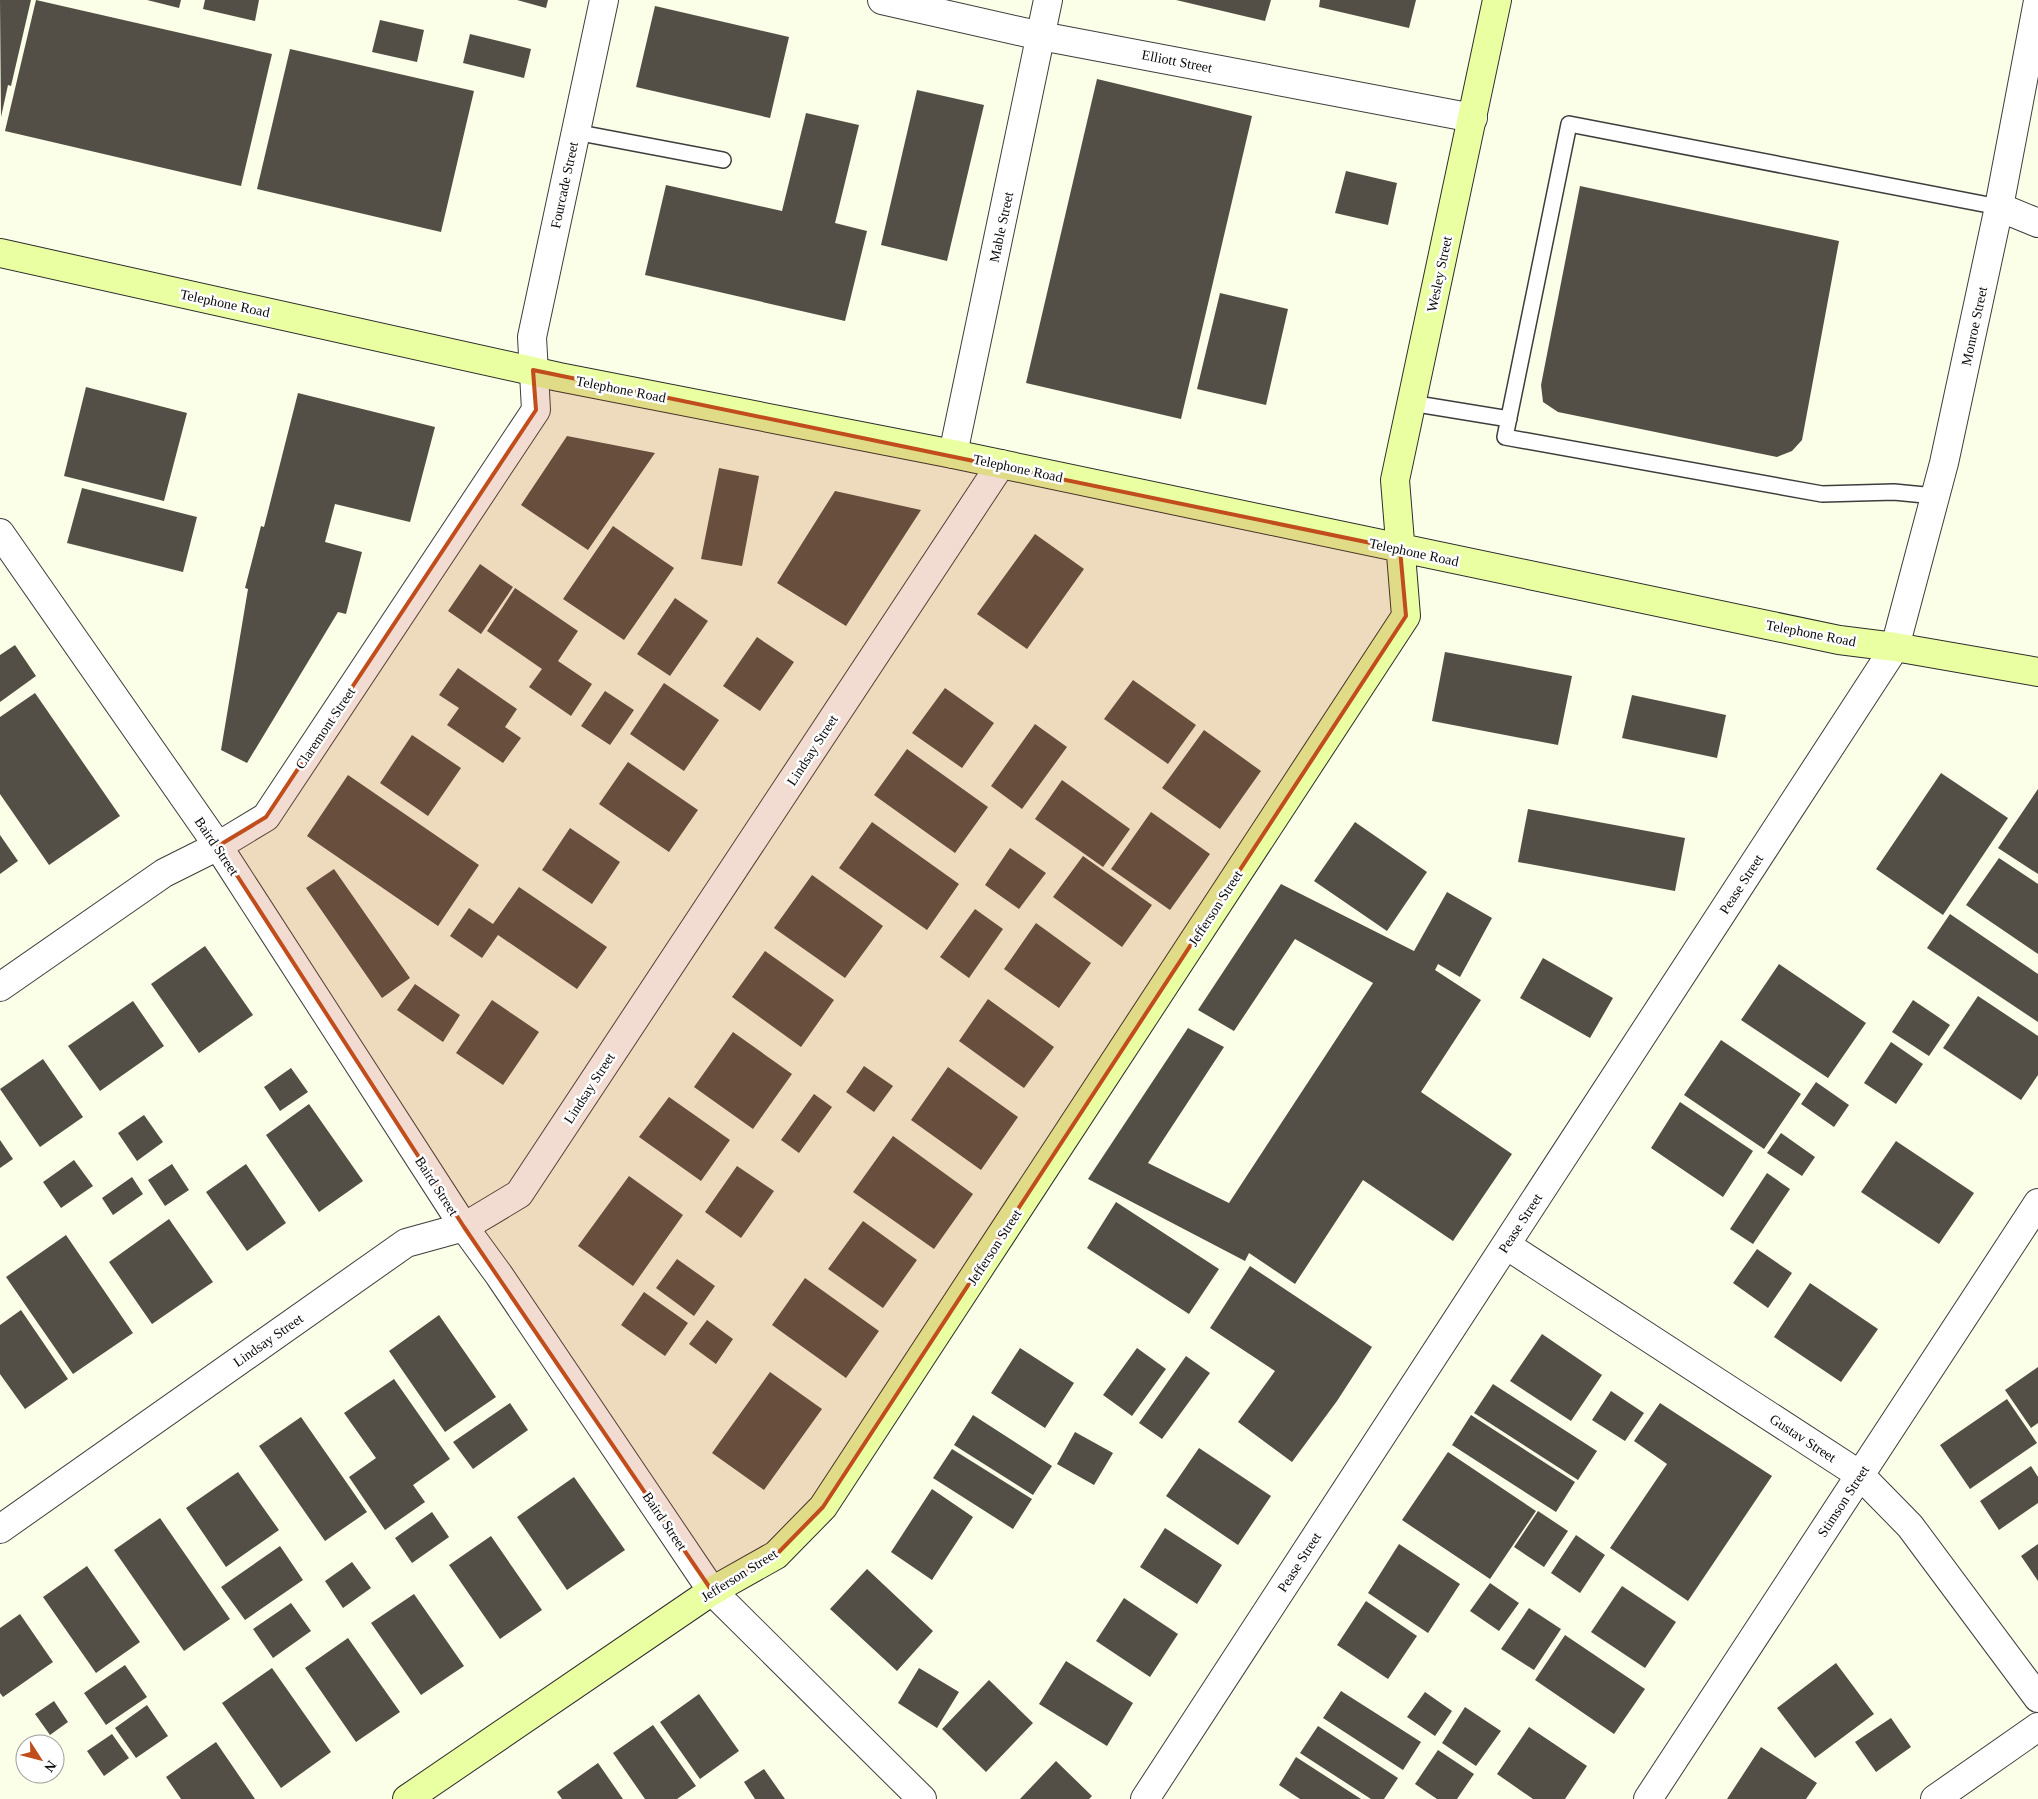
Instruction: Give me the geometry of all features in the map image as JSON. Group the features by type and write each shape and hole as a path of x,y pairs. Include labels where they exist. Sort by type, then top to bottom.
{"street":[{"name":"Fourcade Street","path":"533,370 532,337 604,0"},
{"name":"Elliott Street","path":"882,0 1042,36 1473,118"},
{"name":"Mable Street","path":"953,454 1042,36 1048,0"},
{"name":"Wesley Street","path":"1400,549 1395,480 1497,0"},
{"name":"Monroe Street","path":"1895,647 1944,463 1999,207 2038,2"},
{"path":"1999,207 2038,223"},
{"name":"Telephone Road","path":"0,253 579,381 953,454 1839,640 1895,647 2038,672"},
{"name":"Claremont Street","path":"0,988 164,872 218,846 266,817 536,410 533,370"},
{"name":"Lindsay Street","path":"0,1529 406,1243 464,1227 519,1194 1001,464"},
{"name":"Baird Street","path":"0,534 218,846 464,1227 499,1275 712,1591 922,1799"},
{"name":"Jefferson Street","path":"407,1799 712,1591 776,1555 823,1507 1406,616 1400,549"},
{"name":"Pease Street","path":"1145,1799 1895,647"},
{"name":"Stimson Street","path":"1648,1799 2038,1203"},
{"name":"Gustav Street","path":"1506,1245 1860,1475 1910,1526 2038,1698"},
{"path":"1935,1799 2038,1727"}],"lane":[{"path":"1935,496 1894,492 1822,494 1505,437 1569,124 1999,207"},
{"path":"575,132 723,160"},
{"path":"1411,403 1509,419"}],"highlighted area":[{"path":"533,370 1400,549 1406,616 823,1507 776,1555 712,1591 464,1227 218,846 266,817 536,410"}],"building":[{"path":"0,0 31,0 11,86 8,85 1,117"},
{"path":"36,0 272,54 241,186 5,131"},
{"path":"147,0 181,0 179,8"},
{"path":"205,0 259,0 255,21 203,9"},
{"path":"517,0 548,0 546,8"},
{"path":"1176,0 1271,0 1265,21"},
{"path":"1320,0 1416,0 1409,28 1319,7"},
{"path":"655,6 789,37 770,118 636,87"},
{"path":"380,20 424,30 417,62 372,52"},
{"path":"470,34 531,49 524,78 463,63"},
{"path":"290,49 474,91 441,232 257,189"},
{"path":"1097,79 1252,116 1181,419 1026,383"},
{"path":"917,90 984,105 947,261 881,245"},
{"path":"806,113 859,125 835,223 867,231 845,321 645,275 666,185 782,211"},
{"path":"1346,171 1397,183 1388,225 1335,213"},
{"path":"1580,186 1839,241 1802,440 1792,451 1777,457 1558,412 1543,402 1541,385"},
{"path":"1220,293 1288,309 1266,405 1197,389"},
{"path":"86,387 187,413 164,501 64,476"},
{"path":"298,393 435,427 410,522 335,504 325,542 362,552 346,614 338,612 247,763 221,750 248,589 245,588 261,526 264,527"},
{"path":"567,436 655,453 588,550 521,505"},
{"path":"719,468 759,476 742,566 701,559"},
{"path":"82,488 197,517 183,572 67,543"},
{"path":"835,491 921,510 846,626 777,583"},
{"path":"613,526 674,568 624,640 563,599"},
{"path":"1035,534 1084,569 1027,649 977,614"},
{"path":"480,564 513,587 481,634 448,611"},
{"path":"515,588 578,631 558,661 592,684 571,716 529,687 542,669 487,631"},
{"path":"675,598 708,621 670,676 637,654"},
{"path":"757,637 794,662 760,711 723,686"},
{"path":"15,645 36,676 0,702 0,655"},
{"path":"1445,652 1572,676 1558,745 1432,721"},
{"path":"458,668 517,709 505,727 521,738 503,763 447,725 459,708 439,695"},
{"path":"1133,680 1196,725 1168,764 1104,719"},
{"path":"664,683 719,720 684,771 630,734"},
{"path":"945,688 994,723 962,768 912,733"},
{"path":"605,691 634,710 610,745 581,726"},
{"path":"35,693 120,816 49,865 0,794 0,717"},
{"path":"1632,695 1726,715 1717,758 1622,738"},
{"path":"1035,724 1067,747 1022,809 991,786"},
{"path":"1204,730 1261,771 1220,829 1162,788"},
{"path":"412,735 461,768 428,816 380,783"},
{"path":"907,749 988,807 955,853 874,795"},
{"path":"628,762 698,810 669,852 599,804"},
{"path":"1941,773 2008,818 1943,915 1876,869"},
{"path":"348,775 479,865 438,926 307,836"},
{"path":"1062,780 1130,829 1103,867 1035,819"},
{"path":"2038,789 2038,874 1998,848"},
{"path":"1528,809 1685,838 1675,891 1518,862"},
{"path":"1151,812 1210,854 1170,910 1111,869"},
{"path":"872,822 959,884 927,930 839,868"},
{"path":"1355,822 1427,872 1387,931 1314,881"},
{"path":"570,828 620,862 592,904 542,870"},
{"path":"0,835 18,861 0,874"},
{"path":"1010,848 1046,873 1019,909 985,885"},
{"path":"1083,856 1152,905 1122,947 1053,897"},
{"path":"1999,858 2038,884 2038,954 1966,905"},
{"path":"334,869 410,978 382,998 306,888"},
{"path":"812,875 883,926 845,978 774,928"},
{"path":"1281,884 1414,951 1447,892 1492,918 1460,977 1438,964 1435,970 1481,1000 1421,1092 1512,1154 1453,1241 1363,1180 1295,1284 1249,1253 1245,1261 1088,1179 1188,1028 1224,1047 1148,1163 1229,1203 1373,983 1295,939 1234,1031 1198,1010"},
{"path":"519,887 607,947 577,989 498,935 482,958 450,936 469,908 493,924"},
{"path":"975,909 1003,929 969,978 940,957"},
{"path":"1950,914 2038,974 2038,1022 1927,948"},
{"path":"1036,923 1091,963 1059,1008 1004,969"},
{"path":"205,946 253,1015 199,1053 151,984"},
{"path":"765,951 834,1000 801,1047 732,997"},
{"path":"1543,958 1613,998 1590,1038 1520,998"},
{"path":"1779,964 1866,1023 1828,1078 1741,1020"},
{"path":"415,984 460,1015 443,1042 397,1010"},
{"path":"1978,996 2038,1036 2038,1075 2021,1100 1943,1048"},
{"path":"988,999 1054,1047 1024,1088 959,1041"},
{"path":"492,1000 539,1032 503,1085 456,1053"},
{"path":"1913,1000 1950,1025 1929,1056 1892,1032"},
{"path":"133,1001 164,1046 100,1091 68,1046"},
{"path":"733,1032 792,1074 753,1129 694,1087"},
{"path":"1721,1040 1801,1094 1764,1149 1684,1095"},
{"path":"1891,1042 1923,1064 1896,1104 1864,1083"},
{"path":"43,1059 83,1117 40,1147 0,1089"},
{"path":"864,1066 893,1086 874,1112 846,1092"},
{"path":"948,1067 1018,1117 981,1170 911,1120"},
{"path":"291,1068 308,1092 280,1111 264,1087"},
{"path":"1816,1082 1849,1105 1834,1127 1801,1104"},
{"path":"814,1094 832,1107 799,1153 781,1140"},
{"path":"669,1097 730,1140 701,1181 639,1137"},
{"path":"1680,1102 1753,1151 1723,1197 1651,1148"},
{"path":"309,1104 363,1181 319,1212 266,1135"},
{"path":"144,1115 163,1142 137,1161 118,1133"},
{"path":"1781,1133 1815,1157 1802,1176 1767,1153"},
{"path":"893,1136 973,1194 934,1249 853,1192"},
{"path":"0,1140 13,1159 0,1168"},
{"path":"1896,1141 1974,1193 1939,1244 1861,1192"},
{"path":"74,1160 93,1186 61,1208 43,1182"},
{"path":"172,1164 189,1190 165,1206 148,1180"},
{"path":"246,1164 286,1223 247,1251 206,1192"},
{"path":"737,1166 774,1191 741,1238 705,1212"},
{"path":"1767,1173 1790,1189 1753,1244 1730,1229"},
{"path":"629,1176 683,1215 633,1286 578,1246"},
{"path":"132,1177 143,1194 113,1215 102,1198"},
{"path":"1116,1202 1219,1269 1189,1314 1087,1248"},
{"path":"169,1219 213,1282 152,1324 109,1262"},
{"path":"863,1221 917,1260 883,1308 828,1269"},
{"path":"66,1235 133,1333 73,1374 6,1277"},
{"path":"1757,1249 1792,1273 1768,1308 1733,1283"},
{"path":"677,1259 715,1286 694,1316 656,1288"},
{"path":"1250,1266 1372,1347 1337,1401 1292,1462 1238,1422 1275,1371 1210,1328"},
{"path":"805,1278 879,1331 846,1378 772,1325"},
{"path":"1810,1283 1878,1329 1841,1382 1774,1337"},
{"path":"644,1292 688,1323 665,1356 621,1325"},
{"path":"21,1310 68,1379 25,1409 0,1374 0,1325"},
{"path":"439,1315 496,1397 445,1432 389,1351"},
{"path":"707,1320 733,1339 716,1364 689,1344"},
{"path":"1542,1334 1602,1375 1571,1421 1510,1381"},
{"path":"1020,1348 1074,1383 1045,1428 991,1393"},
{"path":"1137,1348 1166,1369 1132,1416 1103,1395"},
{"path":"1186,1356 1210,1373 1162,1439 1139,1423"},
{"path":"2038,1367 2038,1423 2031,1428 2005,1390"},
{"path":"770,1372 822,1409 764,1490 712,1453"},
{"path":"394,1379 450,1459 413,1485 425,1502 385,1530 349,1477 376,1458 344,1413"},
{"path":"1493,1384 1597,1451 1578,1480 1474,1413"},
{"path":"1611,1391 1644,1413 1625,1441 1592,1420"},
{"path":"2007,1399 2037,1443 1970,1489 1940,1445"},
{"path":"510,1403 528,1430 473,1469 453,1442"},
{"path":"1660,1403 1772,1476 1688,1601 1610,1548 1667,1464 1634,1441"},
{"path":"973,1415 1052,1466 1033,1495 954,1445"},
{"path":"1471,1415 1575,1482 1556,1512 1452,1445"},
{"path":"301,1417 367,1512 325,1541 259,1446"},
{"path":"1075,1432 1113,1453 1094,1485 1057,1464"},
{"path":"1199,1448 1271,1496 1238,1545 1166,1496"},
{"path":"952,1449 1032,1499 1013,1529 933,1478"},
{"path":"1448,1452 1536,1511 1490,1579 1402,1520"},
{"path":"2031,1466 2038,1477 2038,1503 1999,1530 1980,1501"},
{"path":"238,1472 279,1530 226,1567 186,1508"},
{"path":"574,1477 625,1550 567,1590 517,1517"},
{"path":"932,1489 973,1517 932,1580 891,1552"},
{"path":"1538,1511 1568,1531 1544,1567 1514,1547"},
{"path":"432,1512 449,1537 412,1563 395,1538"},
{"path":"160,1518 230,1619 184,1651 114,1550"},
{"path":"1165,1528 1222,1565 1197,1604 1140,1567"},
{"path":"1576,1535 1605,1555 1580,1593 1551,1573"},
{"path":"491,1536 542,1610 500,1639 449,1565"},
{"path":"1399,1544 1460,1584 1428,1633 1368,1593"},
{"path":"2038,1544 2038,1581 2021,1556"},
{"path":"280,1546 303,1580 245,1620 221,1587"},
{"path":"352,1562 371,1588 343,1608 325,1581"},
{"path":"87,1566 140,1642 96,1673 43,1597"},
{"path":"867,1569 933,1631 897,1671 830,1609"},
{"path":"1490,1583 1519,1603 1499,1631 1470,1611"},
{"path":"1622,1586 1676,1622 1645,1668 1591,1632"},
{"path":"414,1594 464,1666 421,1695 371,1623"},
{"path":"1124,1598 1178,1634 1150,1677 1096,1641"},
{"path":"1366,1601 1417,1636 1388,1679 1337,1645"},
{"path":"291,1603 311,1631 273,1658 253,1629"},
{"path":"1529,1608 1561,1629 1534,1670 1501,1649"},
{"path":"20,1614 53,1662 3,1697 0,1693 0,1628"},
{"path":"1565,1635 1645,1689 1614,1734 1535,1680"},
{"path":"348,1638 400,1712 356,1742 305,1668"},
{"path":"1066,1661 1133,1703 1107,1746 1039,1704"},
{"path":"1836,1663 1874,1714 1815,1758 1777,1708"},
{"path":"125,1665 147,1697 106,1725 84,1693"},
{"path":"272,1668 331,1752 281,1788 222,1703"},
{"path":"919,1668 959,1692 937,1728 898,1703"},
{"path":"989,1680 1033,1723 986,1772 942,1729"},
{"path":"1341,1691 1421,1742 1403,1770 1323,1718"},
{"path":"1425,1692 1452,1711 1435,1736 1407,1717"},
{"path":"699,1694 739,1751 700,1779 660,1722"},
{"path":"54,1701 68,1722 49,1734 35,1714"},
{"path":"147,1705 168,1736 136,1758 115,1728"},
{"path":"1465,1707 1501,1731 1476,1766 1442,1743"},
{"path":"1891,1718 1911,1747 1876,1772 1855,1742"},
{"path":"653,1725 696,1786 677,1799 645,1799 613,1753"},
{"path":"1318,1726 1398,1778 1384,1799 1371,1799 1300,1753"},
{"path":"1529,1727 1587,1766 1565,1799 1533,1799 1497,1774"},
{"path":"112,1734 129,1758 104,1776 87,1751"},
{"path":"216,1742 255,1799 181,1799 166,1777"},
{"path":"1761,1747 1817,1783 1806,1799 1727,1799"},
{"path":"1438,1750 1474,1774 1457,1799 1437,1799 1415,1784"},
{"path":"1296,1757 1361,1799 1300,1799 1279,1785"},
{"path":"1056,1761 1092,1796 1089,1799 1020,1799"},
{"path":"598,1763 623,1799 562,1799 557,1792"},
{"path":"764,1769 785,1799 755,1799 744,1782"}]}
